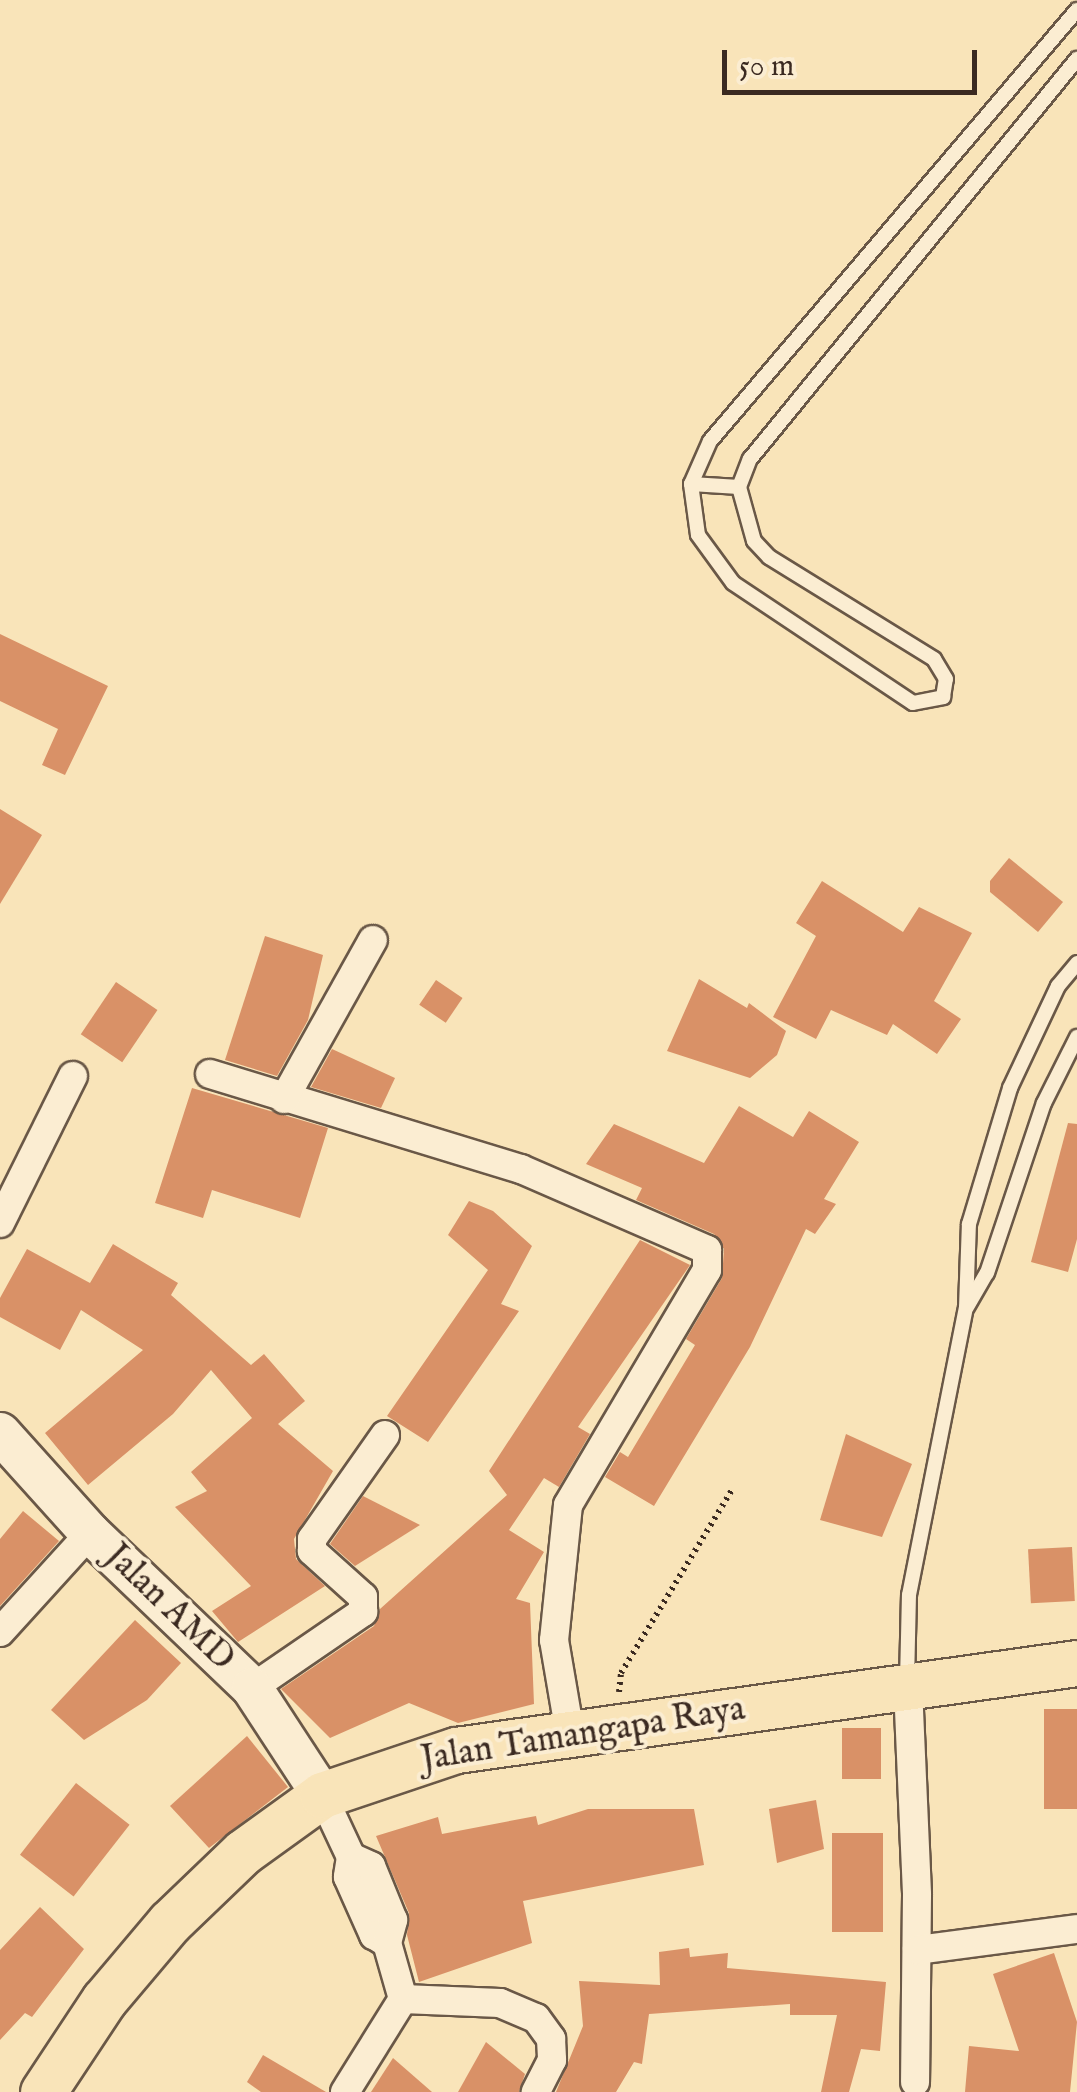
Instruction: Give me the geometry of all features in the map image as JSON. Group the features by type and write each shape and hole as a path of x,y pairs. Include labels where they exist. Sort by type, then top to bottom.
{"main road":[{"name":"Jalan Tamangapa Raya","path":"44,2092 104,2000 170,1922 244,1852 322,1794 410,1762 570,1734 1077,1663"}],"street":[{"path":"284,1100 373,940"},
{"path":"210,1074 284,1100 521,1169 707,1250 707,1270 571,1494 554,1640 570,1734"},
{"path":"0,1222 74,1076"},
{"name":"Jalan AMD","path":"0,1433 90,1533 252,1688 322,1794"},
{"path":"252,1688 363,1612 364,1598 312,1551 312,1539 384,1435"},
{"path":"0,1632 90,1533"},
{"path":"908,1687 917,1950 915,2082"},
{"path":"322,1794 351,1857 348,1877 374,1935 387,1943 403,1999 345,2092"},
{"path":"917,1950 1077,1929"},
{"path":"403,1999 500,2003 536,2018 551,2039 552,2060 536,2092"}],"lane":[{"path":"1077,10 710,442 691,484 698,535 733,583 888,690 913,703 943,697 946,679 934,660 768,556 754,541 740,487 750,459 1077,59"},
{"path":"691,484 740,487"},
{"path":"908,1687 909,1595 966,1308 969,1224 1010,1088 1058,986 1077,963"},
{"path":"966,1308 987,1273 1044,1103 1077,1037"}],"path":[{"path":"614,1728 621,1673 732,1490"}],"building":[{"path":"0,634 108,686 65,775 42,765 58,729 0,701"},
{"path":"0,809 42,835 0,904"},
{"path":"1009,858 1063,902 1038,932 990,892 990,881"},
{"path":"822,881 903,932 919,907 972,933 934,1001 961,1019 937,1054 893,1024 887,1035 831,1010 816,1039 773,1017 816,936 796,923"},
{"path":"265,936 323,955 308,1020 277,1076 225,1060"},
{"path":"699,979 747,1008 749,1003 786,1031 777,1055 750,1078 667,1051"},
{"path":"436,980 463,998 446,1023 419,1005"},
{"path":"116,982 157,1010 122,1062 81,1034"},
{"path":"332,1049 395,1078 381,1108 311,1087"},
{"path":"192,1088 328,1128 300,1218 212,1190 203,1218 155,1203"},
{"path":"739,1106 793,1137 809,1111 859,1142 824,1199 836,1204 815,1234 806,1229 750,1347 654,1506 605,1477 620,1452 628,1457 695,1345 686,1339 722,1278 724,1249 714,1234 636,1200 642,1188 586,1164 614,1124 704,1163"},
{"path":"1068,1123 1077,1124 1077,1239 1068,1272 1031,1262"},
{"path":"469,1201 493,1211 532,1246 501,1304 519,1311 428,1442 387,1416 488,1270 448,1235"},
{"path":"640,1240 690,1265 578,1427 590,1434 559,1487 544,1478 509,1530 544,1552 516,1599 530,1603 534,1704 458,1723 409,1703 330,1738 281,1689 374,1626 380,1609 507,1495 489,1471"},
{"path":"113,1244 178,1283 171,1295 251,1365 264,1354 305,1401 278,1424 333,1471 294,1539 296,1559 325,1586 238,1642 212,1611 251,1586 175,1507 207,1491 191,1472 252,1418 211,1370 173,1414 88,1485 45,1433 143,1350 81,1310 60,1350 0,1317 0,1298 27,1249 90,1283"},
{"path":"846,1434 912,1464 882,1537 820,1520"},
{"path":"363,1496 420,1525 355,1566 330,1544"},
{"path":"23,1511 59,1541 0,1606 0,1539"},
{"path":"1072,1547 1075,1601 1031,1603 1028,1549"},
{"path":"135,1620 181,1663 147,1700 84,1740 51,1710"},
{"path":"1044,1709 1077,1709 1077,1809 1044,1809"},
{"path":"842,1728 881,1728 881,1779 842,1779"},
{"path":"247,1736 288,1787 209,1848 170,1806"},
{"path":"76,1783 130,1825 74,1897 20,1855"},
{"path":"816,1800 824,1849 777,1863 769,1809"},
{"path":"588,1809 694,1809 704,1865 523,1901 532,1943 419,1982 407,1935 409,1913 376,1836 438,1817 442,1834 536,1816 538,1825"},
{"path":"832,1833 883,1833 883,1932 832,1932"},
{"path":"40,1907 84,1949 32,2017 25,2013 0,2040 0,1950"},
{"path":"689,1948 690,1957 728,1953 727,1968 886,1982 880,2051 861,2049 849,2092 821,2092 837,2015 790,2015 790,2004 649,2014 642,2064 634,2062 616,2092 556,2092 583,2026 579,1981 660,1985 659,1952"},
{"path":"1054,1953 1077,2022 1070,2092 965,2092 969,2046 1019,2051 993,1974"},
{"path":"486,2042 525,2074 519,2092 458,2092"},
{"path":"263,2055 326,2092 261,2092 247,2082"},
{"path":"393,2058 432,2092 371,2092"}]}
